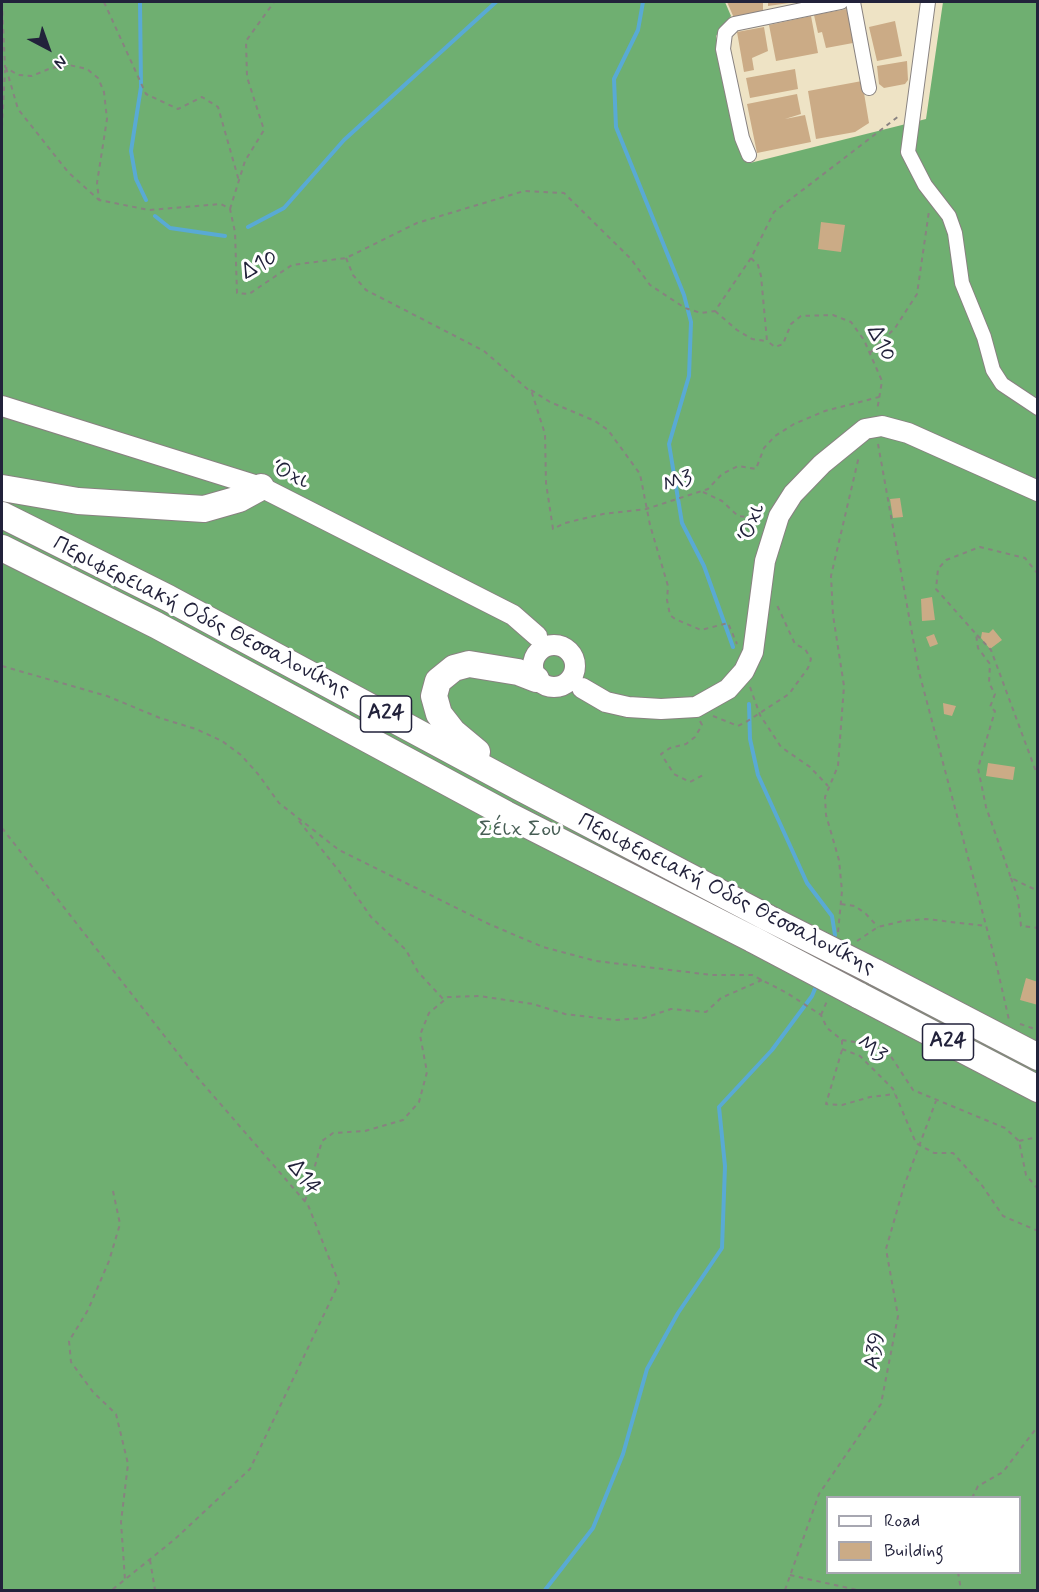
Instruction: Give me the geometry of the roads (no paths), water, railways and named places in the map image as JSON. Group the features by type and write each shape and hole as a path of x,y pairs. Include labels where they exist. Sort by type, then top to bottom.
{"highway":[{"path":"2,488 78,501 204,508 239,499 261,487"},
{"name":"Περιφερειακή Οδός Θεσσαλονίκης","path":"2,515 168,598 519,788 1038,1057"},
{"name":"Περιφερειακή Οδός Θεσσαλονίκης","path":"2,548 166,630 506,814 754,940 1038,1089"},
{"path":"519,788 453,732 439,714 435,691 438,681 448,671 469,664 518,672 536,679"}],"main road":[{"name":"Όχι","path":"2,406 261,487 513,615 537,644"},
{"name":"Όχι","path":"578,679 606,702 628,707 696,707 728,689 744,671 753,652 765,561 776,521 793,494 822,464 859,433 875,427 889,427 919,437 1038,491"},
{"path":"537,644 563,646 573,656 578,679 561,686 547,687 536,679 532,665 537,644"}],"street":[{"path":"749,155 742,138 723,44 725,33 734,24 841,2"},
{"path":"853,2 869,88"},
{"path":"928,2 908,153 932,194 949,216 956,233 962,283 984,337 993,370 1002,384 1038,408"}],"waterway":[{"path":"140,2 141,87 131,151 136,179 146,200"},
{"path":"248,227 284,208 344,140 496,2"},
{"path":"643,2 638,30 614,79 616,127 684,295 691,322 689,376 669,444 682,523 704,566 733,647"},
{"path":"155,216 170,228 225,236"},
{"path":"749,704 750,739 758,775 807,883 832,916 835,935 833,940"},
{"path":"545,1590 593,1528 623,1454 647,1369 678,1313 722,1248 725,1166 719,1107 772,1050 812,996 817,984"}],"park label":[{"name":"Σέιχ Σου","path":"520,830"}]}
